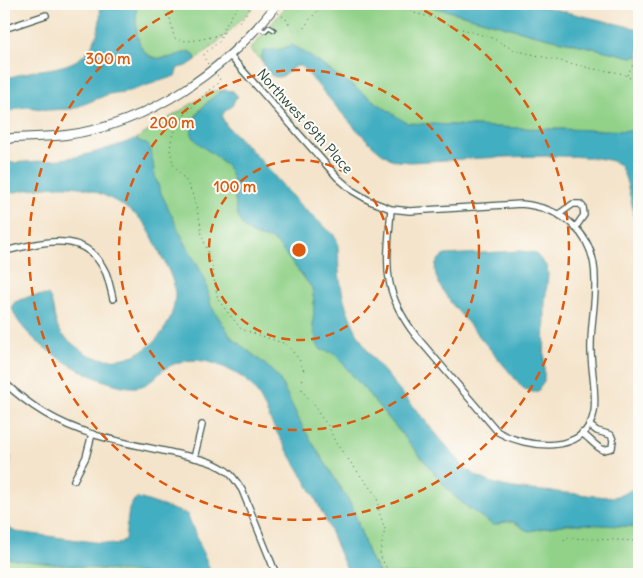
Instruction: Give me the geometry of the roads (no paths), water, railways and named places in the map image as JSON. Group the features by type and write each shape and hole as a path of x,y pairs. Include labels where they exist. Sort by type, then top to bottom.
{"street":[{"path":"4,136 12,138 66,135 98,128 128,118 157,105 183,90 230,56 275,6"},
{"path":"4,30 46,15"},
{"name":"Northwest 69th Place","path":"230,56 338,178 353,191 370,201 391,209 410,211 521,204 536,205 559,214 568,220 590,250 596,280 591,322 595,400 594,414 586,429"},
{"path":"4,141 12,138"},
{"path":"559,214 573,204 580,204 583,207 584,215 575,228"},
{"path":"391,209 387,266 389,285 395,303 404,320 416,336 498,432 510,439 524,443 555,445 566,443 586,429 611,434 614,440 612,448 603,450 586,429"},
{"path":"4,250 59,241 80,245 98,259 107,275 113,299"},
{"path":"4,382 32,405 53,418 92,434 194,458 216,465 228,472 242,490 276,574"},
{"path":"194,458 202,424"},
{"path":"74,480 86,457 92,434"}],"lane":[{"path":"257,28 265,31 269,26 274,30"}],"water":[{"path":"100,4 137,4 137,32 142,49 148,55 156,58 167,58 190,52 193,53 196,60 187,66 178,68 175,76 130,91 109,94 72,109 48,110 28,107 19,108 4,114 4,79 55,68 74,62 81,57 94,42 98,31"},
{"path":"423,4 532,4 639,29 639,56 632,57 532,34"},
{"path":"292,45 408,123 639,131 639,249 629,191 626,179 618,164 604,159 552,156 409,162 394,160 372,145 359,132 301,66 296,66 286,74 277,77 266,70 262,60 263,51 281,49"},
{"path":"225,90 233,91 238,97 232,106 224,112 222,117 226,125 254,153 299,204 335,236 338,244 340,283 349,316 365,347 463,466 486,481 526,490 614,497 624,494 639,485 639,527 566,524 529,531 510,521 493,525 452,494 335,354 321,350 317,344 313,327 314,302 312,288 276,242 251,233 239,220 234,186 229,170 216,156 194,139 191,131 199,112 214,96"},
{"path":"136,139 148,145 151,150 155,176 160,191 205,279 211,306 232,338 279,378 302,426 352,506 369,556 380,574 349,574 320,508 275,429 261,400 247,381 240,376 212,363 191,360 171,365 148,383 141,386 122,386 104,381 64,361 45,348 17,320 12,306 15,302 31,296 48,295 58,328 62,334 85,353 107,359 122,358 148,347 167,325 175,297 173,283 147,227 135,214 106,196 79,187 51,186 4,194 4,163 75,157"},
{"path":"520,251 535,253 547,267 548,275 545,302 544,382 537,392 523,388 451,303 440,285 435,271 439,259 445,255"},
{"path":"4,449 11,457 5,519 13,531 117,545 125,539 129,509 134,500 139,498 187,514 212,574 141,573 15,560 4,557"}]}
